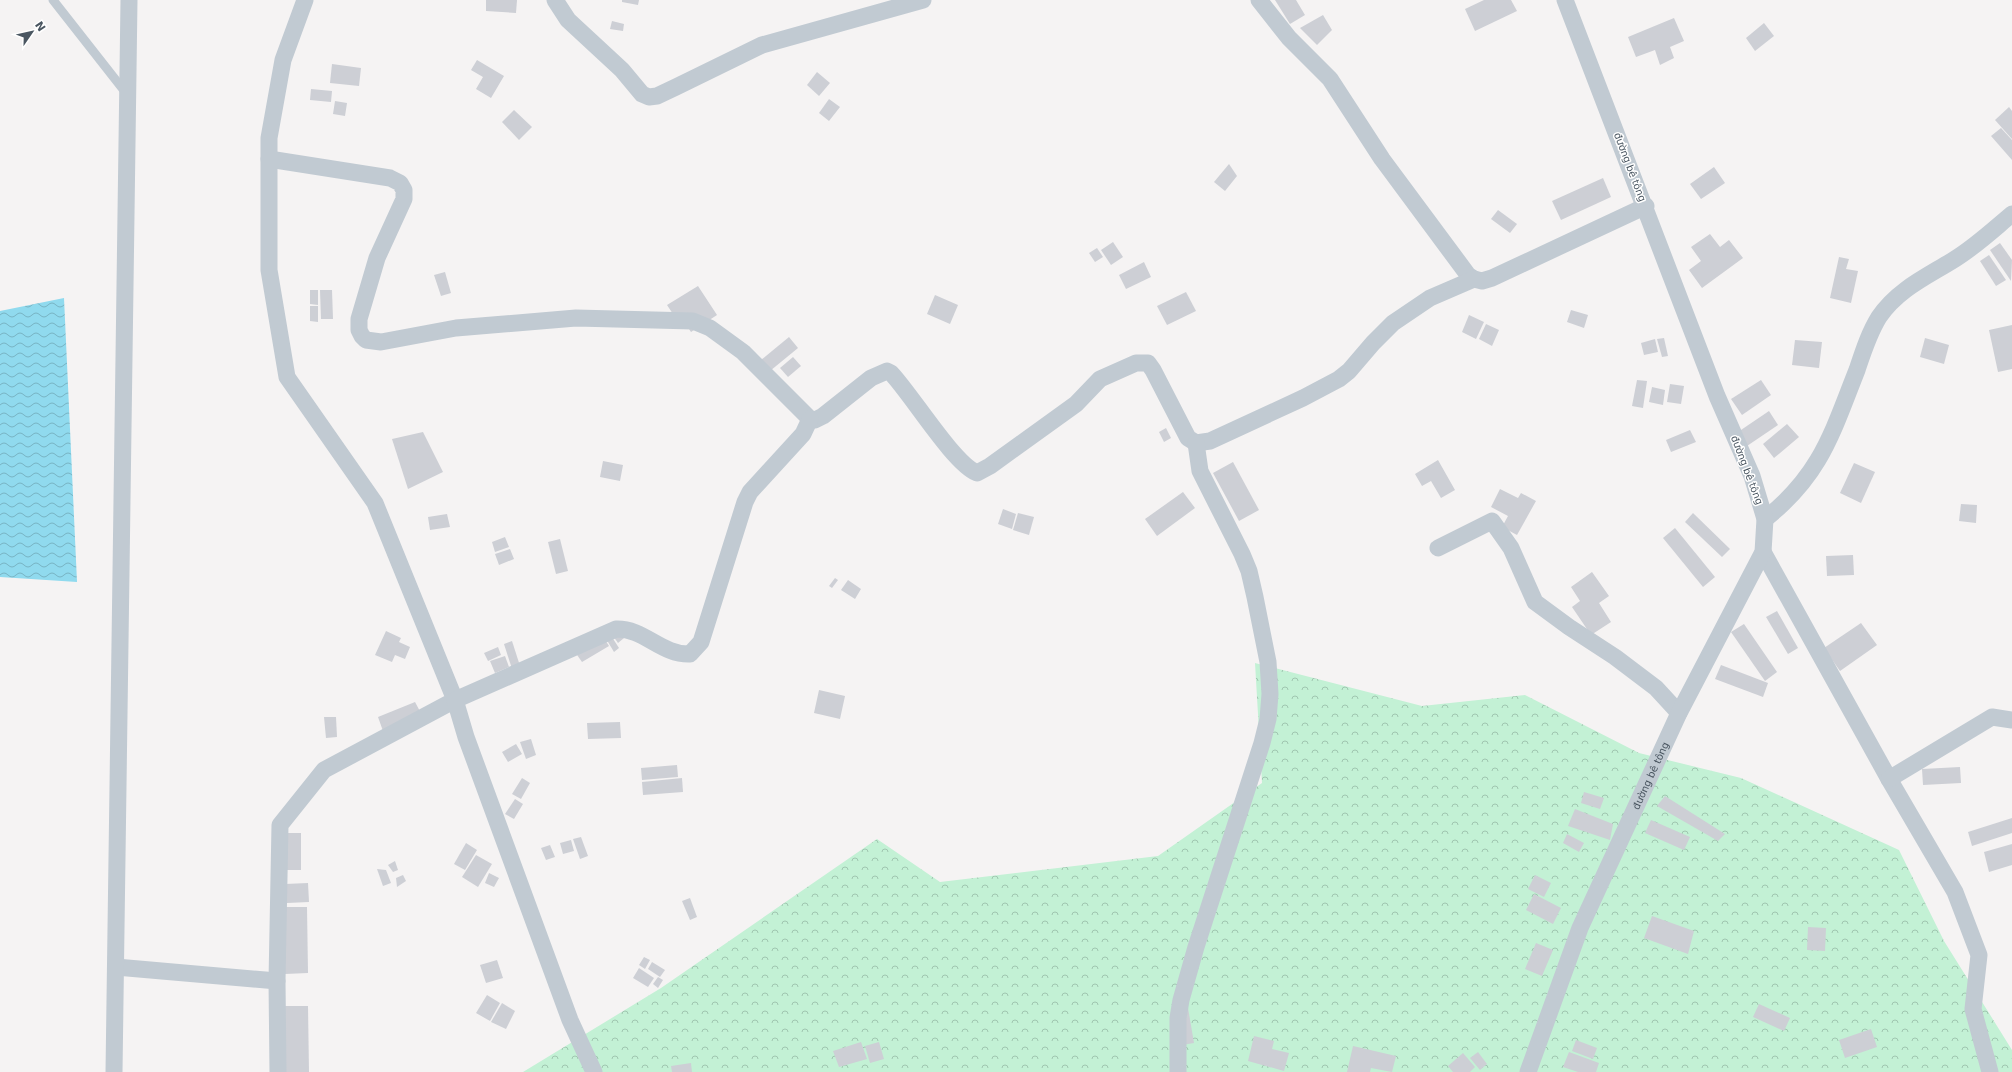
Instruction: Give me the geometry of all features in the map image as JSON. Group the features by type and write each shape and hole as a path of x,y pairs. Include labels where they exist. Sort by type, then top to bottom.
{"street":[{"path":"114,1072 129,0"},
{"path":"305,0 283,60 269,138 269,270 287,377 375,503 455,700 466,737 567,1013 594,1072"},
{"path":"555,0 568,20 622,70 642,94 650,97 658,96 762,45 923,0"},
{"path":"1259,0 1288,38 1330,79 1382,159 1468,275 1474,279 1482,280 1519,266 1646,206"},
{"name":"đường bê tông","path":"1528,1072 1580,928 1678,713 1763,552 1765,519 1752,476 1717,396 1646,206 1565,0"},
{"path":"269,159 390,178 400,183 402,186 404,199 377,258 359,319 359,330 366,340 381,342 456,328 576,318 693,321 710,328 743,352 810,419 815,420 823,416 871,378 886,371 891,373 898,380 952,451 967,467 977,472 990,466 1076,404 1100,379 1136,363 1143,362 1148,363 1154,370 1188,438 1196,443 1210,441 1267,415 1339,379 1349,371 1373,343 1394,323 1430,298 1474,279"},
{"path":"1765,519 1786,503 1822,454 1868,340 1879,318 1893,300 1913,284 1956,258 2012,214"},
{"path":"278,1072 277,981 280,825 324,770 455,700 616,629 627,628 663,649 679,654 690,654 701,642 745,502 750,492 804,434 810,419"},
{"path":"1178,1072 1178,1018 1181,1000 1196,947 1262,743 1268,719 1270,694 1268,662 1249,571 1233,534 1200,471 1196,443"},
{"path":"1438,548 1492,521 1511,548 1535,602 1568,627 1615,657 1656,688 1678,713"},
{"path":"1763,552 1889,779 1954,892 1979,955 1973,1009 1990,1072"},
{"path":"1889,779 1992,717 2012,720"},
{"path":"116,968 277,981"}],"lane":[{"path":"53,0 127,94"}],"green space":[{"path":"1255,663 1422,706 1525,695 1639,753 1741,778 1899,850 1944,941 2012,1050 2012,1072 523,1072 661,988 877,839 940,882 1158,856 1262,783"}],"water":[{"path":"64,298 77,582 0,577 0,311"}],"building":[{"path":"486,0 517,0 516,13 486,11"},
{"path":"622,0 639,0 638,5 622,2"},
{"path":"1275,0 1296,0 1305,15 1290,24"},
{"path":"1484,0 1511,0 1517,11 1475,31 1465,9"},
{"path":"1323,15 1332,30 1317,45 1300,28"},
{"path":"1674,18 1684,41 1670,47 1674,58 1660,65 1655,50 1636,57 1628,37"},
{"path":"612,21 624,24 623,31 610,29"},
{"path":"1764,23 1774,36 1755,51 1746,38"},
{"path":"477,60 504,76 491,98 476,89 483,77 471,70"},
{"path":"332,64 361,68 359,86 330,83"},
{"path":"817,72 830,83 819,96 807,85"},
{"path":"311,89 332,91 331,102 310,100"},
{"path":"829,99 840,107 829,121 819,113"},
{"path":"335,101 347,103 345,116 333,114"},
{"path":"2009,107 2012,111 2012,139 1995,120"},
{"path":"514,110 532,127 519,140 502,122"},
{"path":"2001,128 2012,140 2012,160 1991,136"},
{"path":"1229,164 1237,176 1225,191 1214,182"},
{"path":"1714,167 1725,183 1701,199 1690,184"},
{"path":"1603,178 1611,197 1561,220 1552,201"},
{"path":"1498,210 1517,224 1510,233 1491,219"},
{"path":"1710,234 1720,247 1729,240 1743,258 1702,288 1689,270 1701,261 1691,247"},
{"path":"1113,242 1123,257 1111,265 1101,250"},
{"path":"2000,243 2012,260 2011,281 1990,250"},
{"path":"1097,248 1103,257 1095,262 1089,253"},
{"path":"1989,255 2006,280 1996,286 1980,261"},
{"path":"1839,257 1849,259 1846,269 1858,271 1851,303 1830,298"},
{"path":"1144,262 1151,277 1126,289 1119,275"},
{"path":"445,272 451,293 441,296 434,275"},
{"path":"698,286 717,315 691,332 683,320 679,323 667,305"},
{"path":"310,290 318,290 318,305 310,304"},
{"path":"320,290 332,290 333,319 321,319"},
{"path":"1186,292 1196,311 1167,325 1157,306"},
{"path":"935,295 958,305 950,324 927,314"},
{"path":"310,306 318,306 318,322 310,321"},
{"path":"1571,310 1588,315 1584,328 1567,322"},
{"path":"1469,315 1484,322 1476,339 1462,332"},
{"path":"1486,324 1499,330 1492,346 1479,339"},
{"path":"2012,325 2012,369 1998,372 1989,330"},
{"path":"789,337 798,348 770,371 761,360"},
{"path":"1664,338 1668,356 1662,357 1657,339"},
{"path":"1925,338 1949,345 1944,364 1920,357"},
{"path":"1655,339 1658,352 1644,355 1641,343"},
{"path":"1795,340 1822,342 1819,368 1792,365"},
{"path":"793,357 801,366 788,377 780,368"},
{"path":"1637,380 1647,381 1643,408 1632,406"},
{"path":"1761,380 1771,395 1742,415 1731,399"},
{"path":"1670,384 1684,386 1681,404 1667,402"},
{"path":"1652,387 1665,390 1663,405 1649,402"},
{"path":"1769,411 1778,425 1747,446 1738,432"},
{"path":"1787,424 1799,437 1774,458 1763,444"},
{"path":"1166,428 1171,438 1164,442 1159,432"},
{"path":"1690,430 1696,442 1671,452 1666,440"},
{"path":"423,432 443,472 408,489 392,439"},
{"path":"1438,460 1455,490 1441,498 1431,481 1422,486 1415,474"},
{"path":"603,461 623,465 620,481 600,477"},
{"path":"1233,462 1259,510 1239,521 1213,473"},
{"path":"1854,463 1875,472 1861,503 1840,493"},
{"path":"1500,489 1518,498 1521,493 1536,501 1517,535 1502,527 1508,516 1491,507"},
{"path":"1183,492 1195,508 1157,536 1145,519"},
{"path":"1961,504 1977,505 1976,523 1959,521"},
{"path":"1003,509 1016,514 1012,529 998,524"},
{"path":"1018,513 1034,517 1029,535 1013,530"},
{"path":"1693,513 1730,549 1722,557 1685,522"},
{"path":"447,514 450,527 430,530 428,517"},
{"path":"1675,528 1715,577 1703,587 1663,538"},
{"path":"505,537 509,547 495,552 492,542"},
{"path":"560,539 568,571 556,574 548,542"},
{"path":"510,549 514,559 499,565 495,554"},
{"path":"1853,555 1854,575 1827,576 1826,556"},
{"path":"1592,572 1609,596 1599,603 1611,622 1591,635 1572,607 1580,601 1571,587"},
{"path":"835,578 838,580 832,588 829,586"},
{"path":"848,580 861,589 855,599 841,590"},
{"path":"1777,611 1798,648 1788,654 1766,617"},
{"path":"1861,623 1877,645 1840,671 1824,648"},
{"path":"1744,624 1777,672 1765,681 1731,632"},
{"path":"617,628 624,638 618,643 611,633"},
{"path":"386,631 401,638 399,642 410,647 405,659 395,655 392,662 375,655"},
{"path":"610,634 619,648 614,652 605,637"},
{"path":"602,635 609,646 582,662 575,652"},
{"path":"512,641 521,669 513,672 504,644"},
{"path":"498,647 501,655 488,661 484,653"},
{"path":"505,656 509,667 495,673 490,661"},
{"path":"1721,665 1768,683 1763,697 1715,679"},
{"path":"819,690 845,696 840,719 814,713"},
{"path":"415,702 423,717 383,731 378,717"},
{"path":"324,717 336,717 337,737 326,738"},
{"path":"620,722 621,738 588,739 587,723"},
{"path":"531,739 536,755 526,759 520,742"},
{"path":"516,744 522,754 508,762 502,752"},
{"path":"677,765 678,777 642,780 641,768"},
{"path":"1960,767 1961,783 1923,785 1922,769"},
{"path":"522,778 530,783 521,799 512,794"},
{"path":"682,778 683,792 643,795 642,782"},
{"path":"1584,792 1604,798 1600,809 1581,803"},
{"path":"1665,796 1725,834 1718,841 1657,806"},
{"path":"515,799 523,804 514,819 505,814"},
{"path":"1575,809 1613,824 1610,840 1568,826"},
{"path":"2012,818 2012,833 1972,846 1968,832"},
{"path":"1651,820 1690,837 1684,850 1645,833"},
{"path":"285,833 301,833 301,870 285,870"},
{"path":"1567,834 1584,843 1579,852 1563,843"},
{"path":"581,837 588,856 580,859 573,839"},
{"path":"571,840 574,851 563,854 560,843"},
{"path":"466,843 477,850 465,870 454,864"},
{"path":"2012,844 2012,865 1989,872 1984,852"},
{"path":"550,845 555,857 546,860 541,848"},
{"path":"476,855 492,864 478,887 462,877"},
{"path":"395,861 398,870 393,872 388,865"},
{"path":"377,869 386,870 391,883 383,886"},
{"path":"489,873 499,878 494,887 485,883"},
{"path":"403,875 406,881 397,887 396,878"},
{"path":"1535,875 1551,883 1544,897 1528,889"},
{"path":"308,883 309,902 287,903 285,884"},
{"path":"1534,894 1561,908 1553,924 1526,910"},
{"path":"690,898 697,917 690,920 682,901"},
{"path":"284,907 307,907 308,973 285,974"},
{"path":"1652,916 1694,931 1688,954 1644,938"},
{"path":"1808,927 1826,928 1825,951 1807,950"},
{"path":"1536,943 1553,950 1542,976 1525,969"},
{"path":"644,957 650,960 645,969 639,965"},
{"path":"497,960 503,978 486,983 480,965"},
{"path":"652,962 665,970 660,977 648,969"},
{"path":"639,968 654,978 648,987 633,978"},
{"path":"658,977 663,980 658,988 653,984"},
{"path":"487,995 500,1003 490,1021 476,1013"},
{"path":"1187,1002 1194,1043 1182,1045"},
{"path":"502,1003 515,1011 506,1029 491,1022"},
{"path":"1759,1004 1790,1018 1784,1031 1753,1017"},
{"path":"284,1006 308,1006 309,1072 285,1072"},
{"path":"1871,1029 1877,1047 1845,1058 1839,1040"},
{"path":"1254,1036 1274,1041 1272,1049 1289,1053 1284,1071 1248,1061"},
{"path":"1576,1040 1597,1048 1593,1059 1572,1051"},
{"path":"861,1042 867,1059 839,1067 833,1051"},
{"path":"879,1042 884,1059 870,1063 865,1046"},
{"path":"1353,1046 1396,1056 1392,1072 1371,1068 1370,1072 1347,1072"},
{"path":"1478,1052 1487,1064 1480,1070 1470,1058"},
{"path":"1569,1052 1599,1063 1596,1072 1578,1072 1563,1067"},
{"path":"1463,1053 1475,1067 1470,1072 1453,1072 1448,1066"},
{"path":"691,1063 692,1072 672,1072 671,1066"}]}
